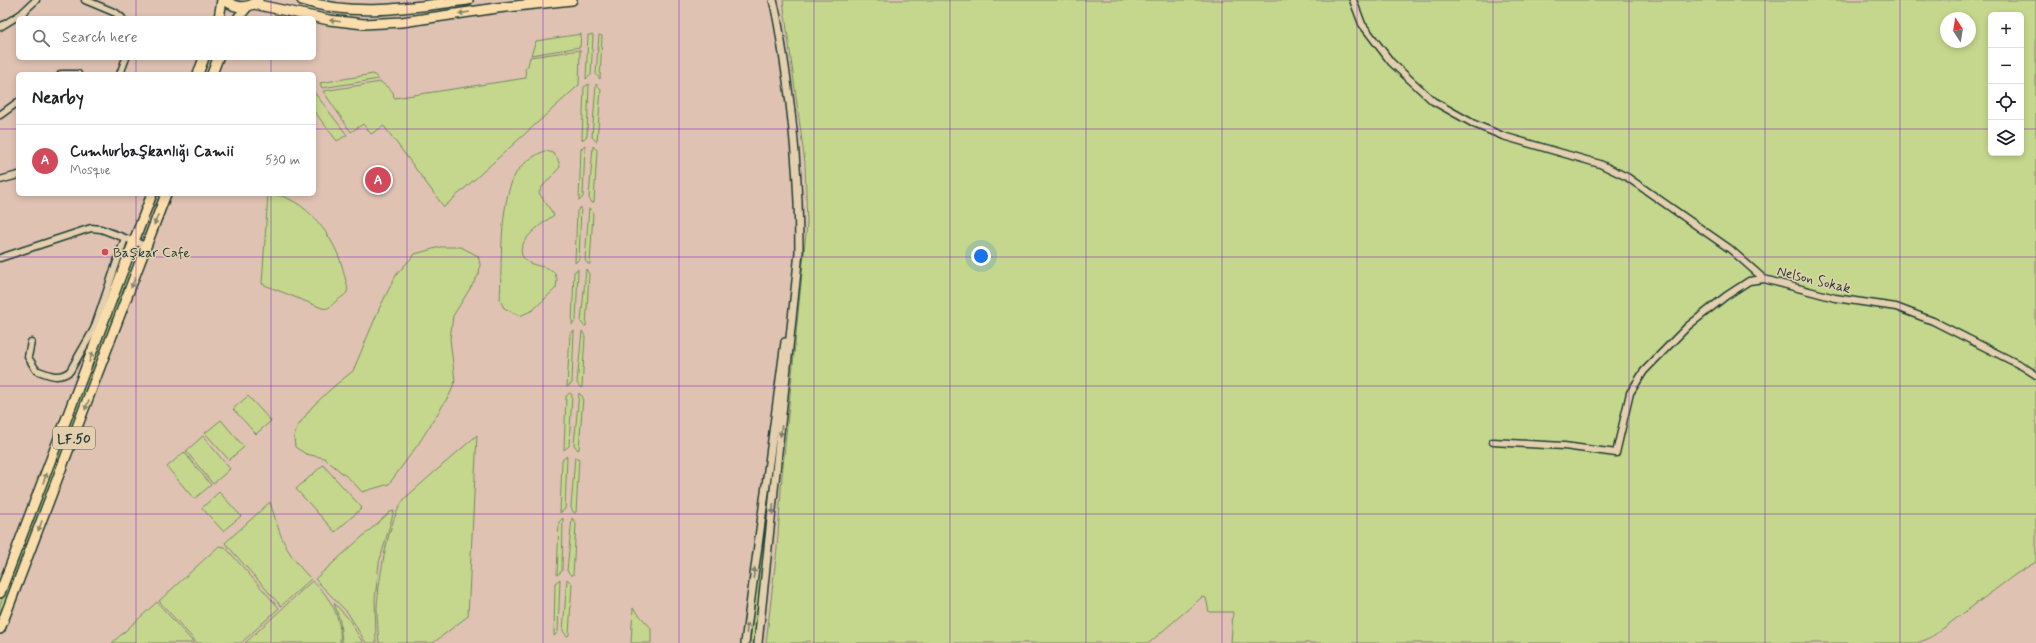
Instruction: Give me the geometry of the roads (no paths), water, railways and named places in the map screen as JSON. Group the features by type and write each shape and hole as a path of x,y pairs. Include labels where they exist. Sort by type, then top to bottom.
{"main road":[{"path":"219,16 222,0"},
{"path":"225,0 236,6 254,4 310,16"},
{"path":"302,0 322,6 373,11 468,0"},
{"path":"316,17 364,24 402,22 497,8 572,0"},
{"path":"240,16 254,4"},
{"path":"199,72 203,60"},
{"path":"213,72 217,60"},
{"name":"LF.50","path":"0,593 70,412 129,240 151,196"},
{"name":"LF.50","path":"0,629 165,196"}],"street":[{"path":"18,16 36,0"},
{"path":"85,0 116,13 120,16"},
{"path":"773,0 786,74"},
{"path":"758,643 799,252 798,169 778,0"},
{"path":"1353,0 1362,24 1391,62 1433,101 1474,124 1503,136 1600,164 1628,177 1730,249 1764,279"},
{"path":"0,27 16,17"},
{"path":"121,72 125,60"},
{"path":"0,115 16,103"},
{"path":"0,180 16,176"},
{"path":"746,643 799,225"},
{"path":"0,258 91,228 101,229 146,246"},
{"path":"31,342 28,349 28,357 36,370 57,376 65,375 70,371 94,328 129,240"},
{"name":"Nelson Sokak","path":"1493,442 1564,446 1616,453 1630,393 1644,371 1688,326 1726,296 1749,281 1764,279 1835,298 1896,307 1933,321 2022,366 2036,375"}],"place":[{"name":"Cumhurbaşkanlığı Camii","path":"378,180"},
{"name":"Başkar Cafe","path":"105,252"}]}
